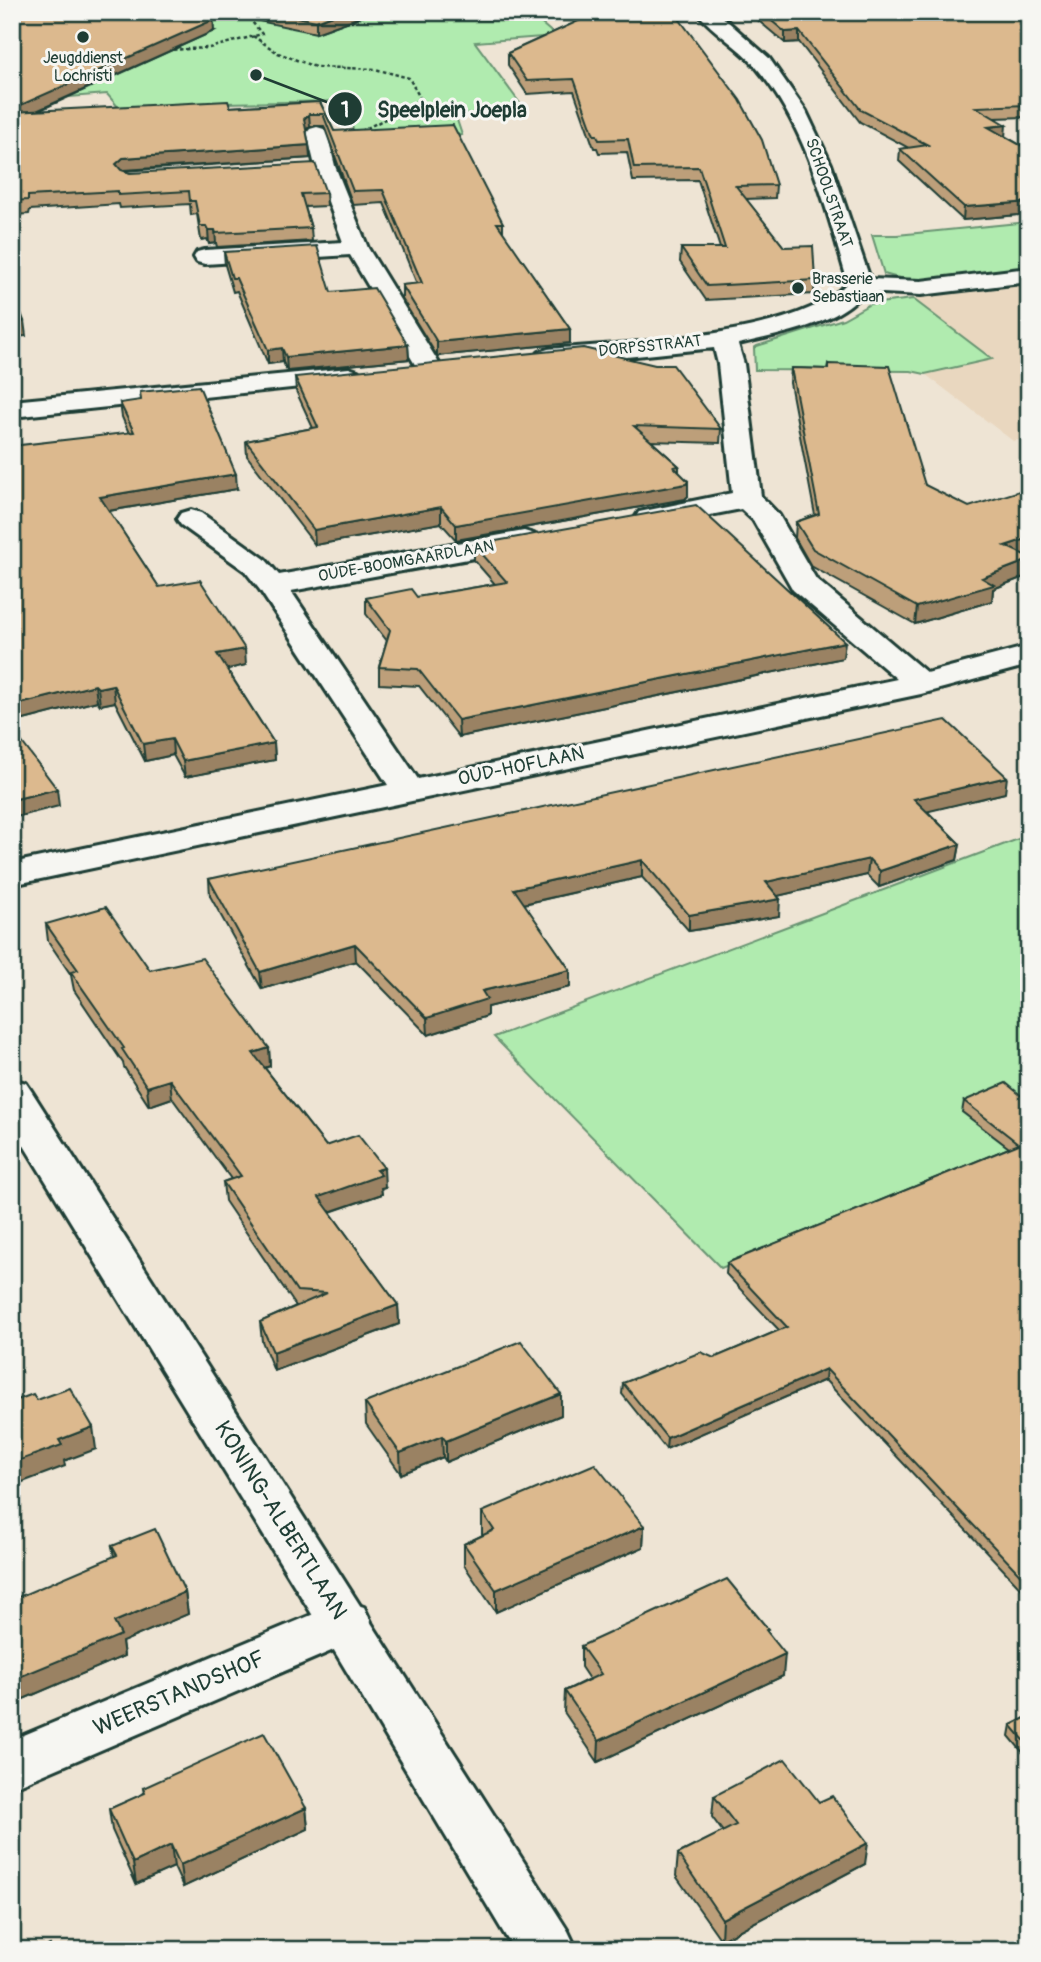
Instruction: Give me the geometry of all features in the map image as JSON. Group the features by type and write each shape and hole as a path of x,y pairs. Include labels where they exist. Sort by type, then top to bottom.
{"street":[{"name":"SCHOOLSTRAAT","path":"706,12 760,60 797,112 815,146 858,276 858,285"},
{"path":"297,168 321,148 357,248 429,368"},
{"path":"205,257 357,248"},
{"path":"858,285 924,288 1029,275"},
{"name":"DORPSSTRAAT","path":"524,359 724,338 810,315 841,302 858,285"},
{"path":"724,338 731,363 747,499 765,514 804,584 921,684"},
{"path":"402,370 456,365"},
{"path":"12,409 374,373"},
{"path":"621,523 747,499"},
{"path":"191,519 255,565 272,585 408,790"},
{"name":"OUDE-BOOMGAARDLAAN","path":"272,585 552,535"},
{"name":"OUD-HOFLAAN","path":"12,874 921,684 1029,655"},
{"name":"KONING-ALBERTLAAN","path":"12,1092 345,1622 547,1950"},
{"name":"WEERSTANDSHOF","path":"12,1765 345,1622"}],"path":[{"path":"167,50 209,48 262,34 244,12"},
{"path":"253,36 278,53 315,67 375,69 409,78 420,98 413,105 372,128 321,148"}],"shaded area":[{"path":"1029,285 1029,438 1013,441 925,374 991,359 913,299"}],"green space":[{"path":"190,12 528,12 556,36 475,42 527,113 455,114 462,135 356,140 345,101 119,108 107,94 19,101 12,28"},
{"path":"1029,222 1029,268 956,279 919,280 884,274 872,235 897,235"},
{"path":"913,299 992,359 925,374 911,371 755,370 754,348 757,346 843,319 870,304"},
{"path":"1029,835 1029,1142 721,1268 494,1037"}],"building":[{"path":"12,12 213,12 213,20 12,109"},
{"path":"272,12 341,12 316,21"},
{"path":"598,12 674,12 740,100 762,140 776,185 736,186 784,247 813,246 815,280 707,286 681,248 725,248 699,167 634,168 628,139 599,140 597,135 594,135 574,79 527,81 508,53"},
{"path":"761,12 1029,12 1029,105 976,107 1006,125 988,127 1029,150 1029,202 964,207 900,149 928,145 861,110 799,31 785,32"},
{"path":"228,101 230,107 320,102 334,131 453,125 503,223 497,223 570,329 437,342 402,285 422,283 383,190 353,191 323,114 309,114 304,119 309,145 123,158 116,164 121,170 130,173 315,163 326,193 301,194 311,228 216,233 215,230 208,230 206,226 200,226 195,201 190,201 189,191 118,195 118,191 28,196 28,200 12,201 12,112"},
{"path":"317,246 331,292 374,288 408,345 286,357 282,348 268,350 236,278 232,278 224,252"},
{"path":"12,289 24,321 12,323"},
{"path":"583,348 655,365 673,365 721,429 634,426 679,466 674,467 688,481 686,484 456,525 441,507 314,530 246,441 318,427 295,377"},
{"path":"828,364 889,366 925,485 969,507 1029,488 1029,538 1005,546 1029,557 1029,560 982,578 994,585 917,607 813,549 796,522 819,514 791,368 828,369"},
{"path":"199,386 236,474 100,497 159,587 200,580 245,649 217,654 274,743 183,761 172,739 143,744 113,685 98,688 95,685 12,706 12,446 134,432 120,403 141,400 140,392"},
{"path":"696,505 845,642 458,720 418,669 379,667 390,630 366,598 411,589 417,597 507,582 474,545"},
{"path":"946,720 1007,777 914,799 960,844 880,871 869,859 766,882 780,899 689,915 642,860 514,889 570,970 482,991 487,999 427,1018 355,944 260,972 209,879"},
{"path":"12,729 57,789 12,800"},
{"path":"106,907 150,970 202,958 269,1048 253,1053 326,1146 358,1135 384,1168 376,1170 381,1175 319,1197 398,1305 273,1352 260,1322 327,1293 297,1291 223,1182 241,1176 170,1080 147,1087 122,1049 124,1048 71,972 78,970 46,924"},
{"path":"1006,1083 1029,1102 1029,1584 826,1369 667,1438 623,1383 701,1352 714,1358 787,1327 727,1263 1019,1144 964,1101"},
{"path":"521,1341 561,1394 446,1441 442,1436 400,1453 365,1403"},
{"path":"70,1388 93,1427 59,1440 62,1445 12,1463 12,1402 33,1394 37,1400"},
{"path":"595,1464 644,1526 496,1590 464,1544 494,1530 482,1512"},
{"path":"155,1529 185,1592 114,1622 121,1635 17,1678 12,1669 12,1604 16,1598 117,1555 112,1546"},
{"path":"727,1579 785,1654 599,1741 565,1691 601,1674 581,1646"},
{"path":"1029,1716 1029,1746 1011,1725"},
{"path":"264,1733 306,1808 180,1865 171,1845 133,1863 109,1809 145,1793 143,1788"},
{"path":"785,1759 819,1802 832,1796 868,1843 722,1919 678,1854 736,1825 714,1796"}],"place":[{"name":"Jeugddienst Lochristi","path":"83,37"},
{"name":"Speelplein Joepla","path":"256,75"},
{"name":"Brasserie Sebastiaan","path":"798,288"}]}
